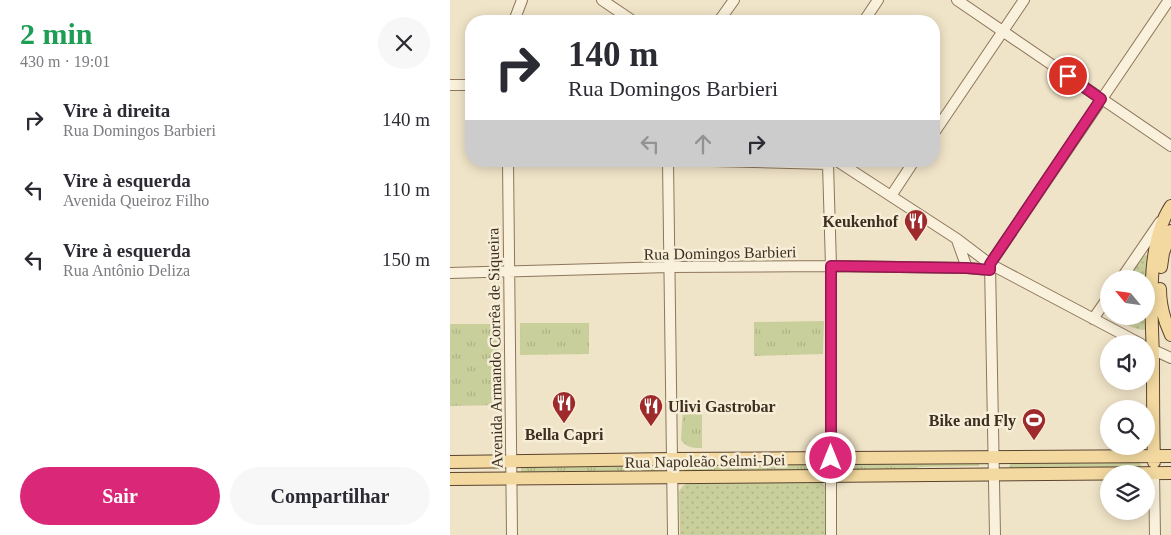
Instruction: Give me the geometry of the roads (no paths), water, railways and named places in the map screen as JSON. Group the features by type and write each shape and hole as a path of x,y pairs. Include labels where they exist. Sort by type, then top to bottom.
{"main road":[{"path":"1150,335 1154,258 1156,245 1167,211"},
{"path":"1171,231 1163,253 1159,276 1160,304 1171,335"},
{"path":"1151,390 1154,465"},
{"name":"Rua Napoleão Selmi-Dei","path":"450,462 1171,456"},
{"name":"Rua Napoleão Selmi-Dei","path":"1155,472 1171,473"},
{"name":"Rua Napoleão Selmi-Dei","path":"450,479 1100,473"}],"street":[{"path":"516,15 522,0"},
{"path":"602,0 624,15"},
{"path":"723,15 734,0"},
{"path":"868,15 878,0"},
{"path":"957,0 1171,146"},
{"path":"940,124 1024,0"},
{"path":"995,535 990,267 1169,0"},
{"path":"450,85 465,85"},
{"name":"Avenida Armando Corrêa de Siqueira","path":"508,167 512,535"},
{"path":"668,167 673,535"},
{"path":"831,535 832,167"},
{"path":"841,167 891,196 956,239 990,267 1124,335"},
{"path":"891,196 910,167"},
{"path":"1127,270 1167,211"},
{"path":"956,239 967,268"},
{"name":"Rua Domingos Barbieri","path":"450,273 669,267 990,267"},
{"path":"1093,319 1100,309"},
{"path":"1155,351 1171,358"},
{"path":"1155,520 1155,535"}],"place":[{"name":"Keukenhof","path":"916,242"},
{"name":"Bella Capri","path":"564,424"},
{"name":"Ulivi Gastrobar","path":"651,427"},
{"name":"Bike and Fly","path":"1034,441"}]}
